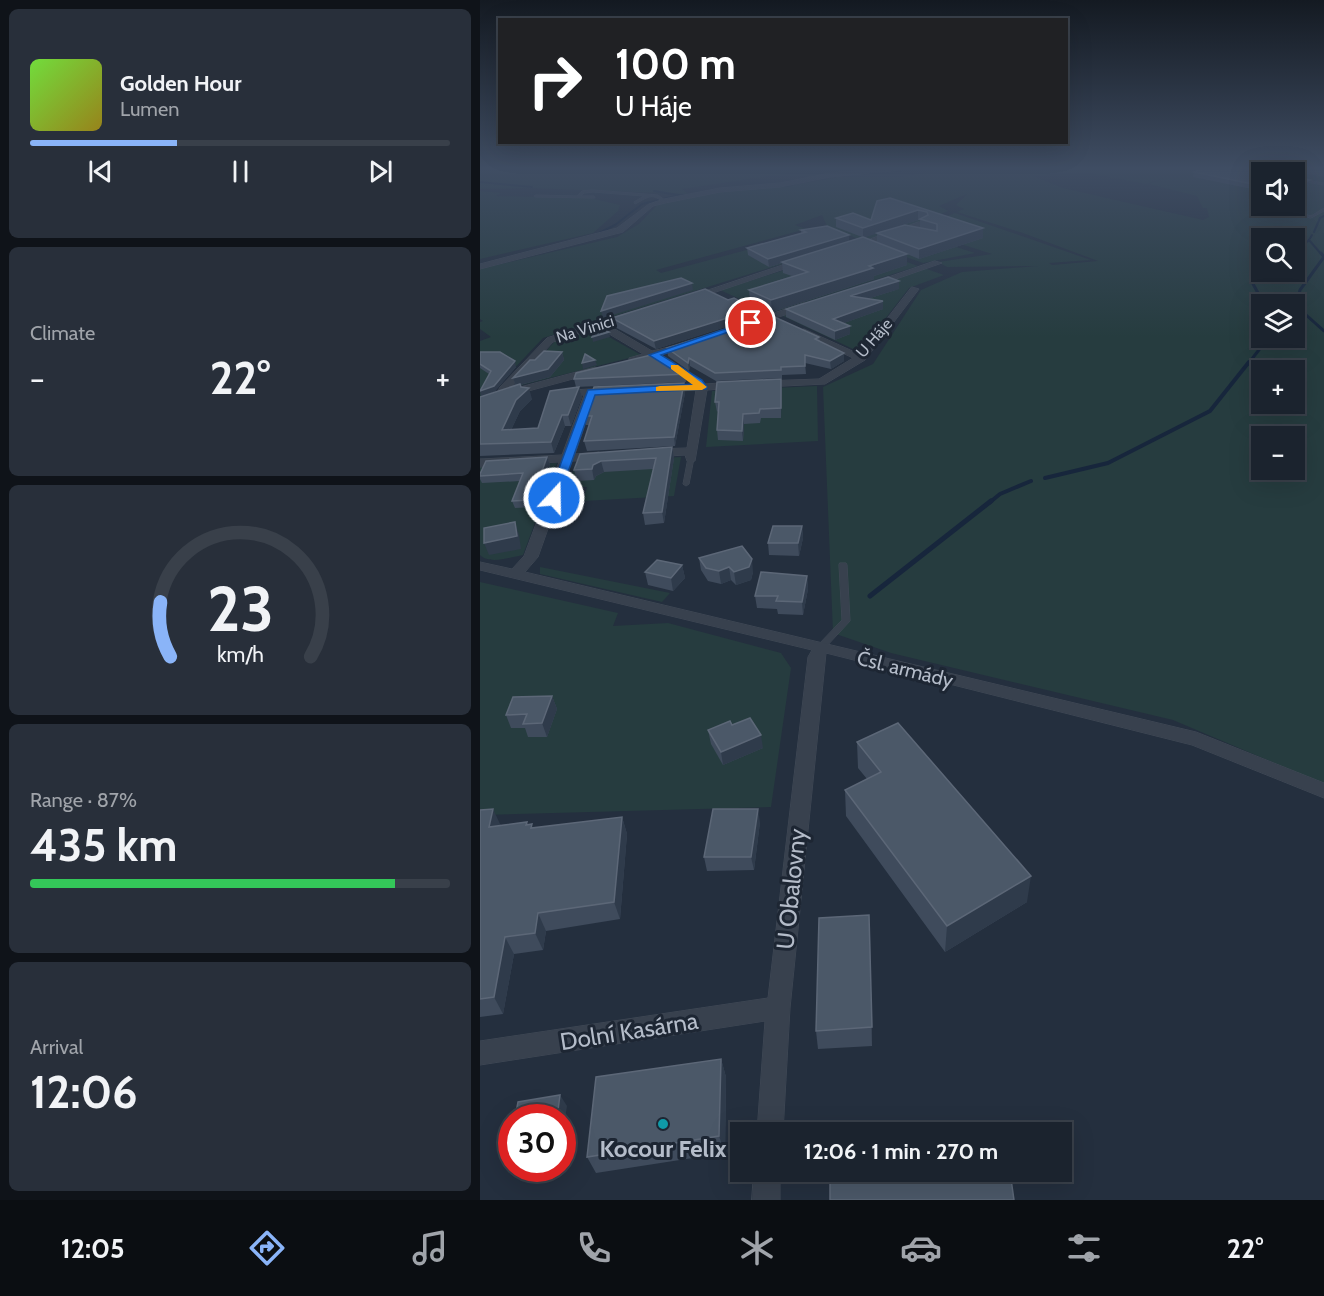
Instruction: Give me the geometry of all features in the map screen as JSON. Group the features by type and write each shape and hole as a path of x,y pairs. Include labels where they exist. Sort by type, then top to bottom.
{"street":[{"path":"480,267 620,230 626,225"},
{"path":"840,250 920,225"},
{"path":"907,230 924,235"},
{"path":"846,237 873,248"},
{"path":"679,301 806,261"},
{"path":"915,263 925,267"},
{"path":"859,288 938,263"},
{"name":"U Háje","path":"647,390 820,382 861,358 915,289"},
{"path":"713,291 732,299"},
{"path":"738,327 814,302"},
{"path":"751,308 861,358"},
{"name":"Na Vinici","path":"502,395 504,389 550,340 645,311"},
{"path":"600,325 654,355 698,382 702,387 691,454 646,454"},
{"path":"621,363 696,341"},
{"path":"480,404 502,395 610,366"},
{"path":"502,395 624,391"},
{"path":"515,574 531,557 569,458 591,392"},
{"path":"480,463 611,456"},
{"name":"Čsl. armády","path":"480,566 821,647 1196,740 1324,791"},
{"name":"U Obalovny","path":"771,1122 778,1008 816,657 821,647"},
{"name":"Dolní Kasárna","path":"480,1053 778,1008"},
{"path":"766,1200 767,1182"}],"lane":[{"path":"686,484 691,454"},
{"path":"821,647 846,621 843,565"}],"green space":[{"path":"480,225 602,225 593,233 480,259"},
{"path":"637,225 795,225 806,229 656,270 661,273 821,230 853,242 543,338 492,392 480,398 480,341 491,337 480,329 480,322 483,321 480,319 480,269 617,237"},
{"path":"827,225 914,225 902,230 863,241"},
{"path":"924,225 990,225 1091,260 1049,263 1052,265 1098,261 998,225 1324,225 1324,784 1173,720 891,653 833,633 823,387 873,364 921,290 962,272 1038,266 947,267 938,262 992,254 914,229"},
{"path":"909,232 975,253 923,263 875,246 872,242"},
{"path":"863,246 918,266 771,313 720,290"},
{"path":"924,268 944,275 909,288 864,346 853,349 783,316"},
{"path":"595,329 641,355 514,387 556,340"},
{"path":"817,386 818,441 706,447 712,391"},
{"path":"681,457 674,496 583,501 587,487 574,487 569,502 563,502 576,462"},
{"path":"557,463 523,555 489,560 480,555 480,467"},
{"path":"540,567 670,593 662,602 540,574"},
{"path":"480,582 618,613 613,626 668,623 781,653 791,668 771,807 480,815"}],"building":[{"path":"855,225 872,225 863,228"},
{"path":"905,225 937,231 937,225 974,225 983,228 919,249 877,233"},
{"path":"827,226 849,235 768,259 747,248 806,232 801,230"},
{"path":"863,237 907,254 869,266 873,268 771,300 749,290 808,272 782,262"},
{"path":"888,277 899,281 850,296 883,301 833,319 850,326 835,331 786,309"},
{"path":"681,278 692,283 601,311 607,296"},
{"path":"705,289 728,300 734,298 756,309 654,341 612,318"},
{"path":"770,315 819,337 815,339 844,353 830,361 805,355 805,366 781,367 781,370 715,373 689,358 688,363 667,348"},
{"path":"597,326 609,332 592,337"},
{"path":"544,351 562,352 548,369 513,378 530,360 535,360"},
{"path":"480,352 500,352 515,361 494,386 480,391 491,371 480,364"},
{"path":"585,354 595,360 582,363"},
{"path":"651,355 685,374 574,379 576,373"},
{"path":"781,379 781,408 760,409 759,413 743,414 742,431 717,430 719,402 715,402 717,382"},
{"path":"684,383 674,437 584,441 592,416 584,416 594,387"},
{"path":"520,384 521,387 529,388 516,400 502,430 538,428 550,391 579,387 568,415 562,415 551,442 480,444 480,397"},
{"path":"672,447 662,512 643,513 656,458 601,461 593,465 592,469 574,470 580,454"},
{"path":"547,457 532,500 512,501 523,473 480,476 486,461"},
{"path":"515,522 517,536 484,543 484,528"},
{"path":"773,526 802,526 798,543 768,543"},
{"path":"742,546 752,559 749,567 734,572 729,567 719,571 706,568 699,558"},
{"path":"657,560 682,565 671,578 645,572"},
{"path":"761,572 807,576 802,602 776,601 778,596 755,596"},
{"path":"552,696 542,723 523,724 527,714 506,715 513,697"},
{"path":"750,718 761,735 721,752 708,730 730,721 732,725"},
{"path":"898,723 1031,876 947,926 845,790 881,772 857,742"},
{"path":"493,809 489,827 527,822 526,825 532,824 531,828 622,817 614,902 538,913 535,933 505,937 494,997 480,999 480,810"},
{"path":"713,809 758,809 751,857 704,857"},
{"path":"869,915 872,1027 816,1031 819,918"},
{"name":"Kocour Felix","path":"721,1059 719,1136 587,1157 596,1077"},
{"path":"560,1095 559,1104 518,1104 518,1102"},
{"path":"830,1182 1011,1182 1014,1200 830,1200"}],"waterway":[{"path":"595,235 615,225"},
{"path":"1314,232 1317,225"},
{"path":"1309,240 1312,235"},
{"path":"1305,244 1309,240"},
{"path":"1309,240 1322,255"},
{"path":"1321,253 1324,257 1300,290 1296,306 1324,331"},
{"path":"1252,282 1259,294"},
{"path":"1248,364 1260,348"},
{"path":"1045,478 1108,463 1210,411 1249,362"},
{"path":"989,503 1000,494 1031,481"},
{"path":"870,596 991,501"}],"slow traffic":[{"path":"660,389 702,387 675,367"}],"place":[{"name":"Kocour Felix","path":"663,1124"}],"route":[{"path":"554,498 591,392 702,387 698,382 654,355 751,323"}]}
